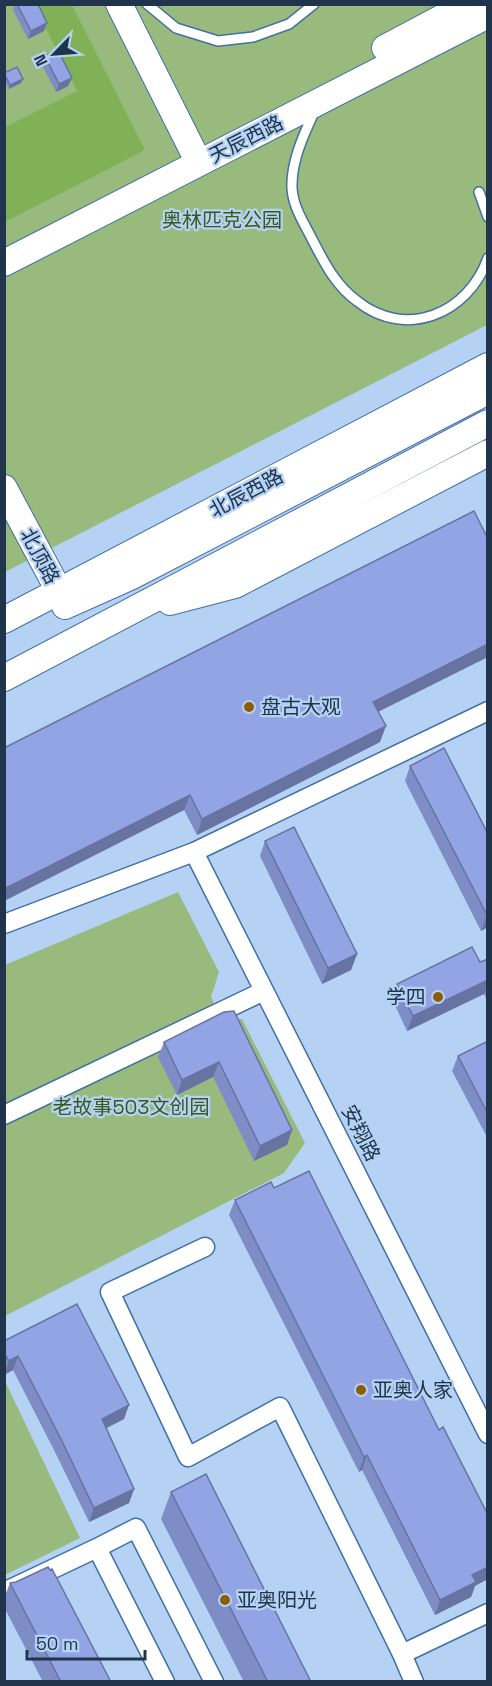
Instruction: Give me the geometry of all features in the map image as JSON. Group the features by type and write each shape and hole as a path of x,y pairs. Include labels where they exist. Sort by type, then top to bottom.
{"street":[{"path":"119,4 196,156"},
{"name":"天辰西路","path":"4,263 468,4"},
{"name":"天辰西路","path":"4,246 319,101 488,15"},
{"name":"北辰西路","path":"4,620 488,366"},
{"name":"北辰西路","path":"4,633 130,577 488,391"},
{"path":"4,678 488,423"},
{"path":"124,615 235,585 488,453"},
{"name":"北顶路","path":"4,488 59,591"},
{"path":"4,924 194,852 488,711"},
{"name":"安翔路","path":"194,852 488,1434"},
{"path":"4,1115 264,991"},
{"path":"205,1246 110,1292 188,1457 280,1407 414,1682"},
{"path":"4,1592 136,1528 214,1682"},
{"path":"97,1548 165,1682"},
{"path":"402,1654 488,1613"}],"lane":[{"path":"147,4 176,28 218,41 253,37 289,24 314,4"},
{"path":"319,101 301,142 292,188 295,207 338,284 377,314 400,320 422,318 445,310 466,295 483,271 488,258"},
{"path":"479,192 488,217"}],"green space":[{"name":"奥林匹克公园","path":"5,5 487,5 487,325 5,572"},
{"path":"34,5 72,5 145,150 5,222 5,127 77,91"},
{"name":"老故事503文创园","path":"178,892 219,972 211,997 222,1019 242,1019 305,1143 284,1173 5,1316 5,965"},
{"path":"4,1379 80,1538 5,1575 4,1575"}],"building":[{"path":"17,4 38,4 47,23 31,31"},
{"path":"58,50 72,78 59,84 45,56"},
{"path":"17,67 23,79 10,85 4,73"},
{"name":"盘古大观","path":"474,511 488,539 488,644 373,702 386,726 202,819 190,795 4,889 4,748"},
{"path":"444,748 488,834 487,915 410,766"},
{"path":"294,827 357,954 328,968 265,841"},
{"path":"472,947 480,962 488,959 488,980 413,1016 397,984"},
{"path":"234,1011 292,1130 260,1146 219,1062 182,1080 164,1042 224,1012"},
{"path":"488,1041 488,1114 458,1056"},
{"name":"亚奥人家","path":"309,1171 439,1430 443,1427 488,1515 488,1567 472,1575 476,1582 440,1600 367,1455 364,1457 235,1200 271,1182 274,1188"},
{"path":"77,1304 129,1405 102,1419 134,1489 94,1508 18,1356 9,1361 4,1353 4,1341"},
{"path":"206,1474 311,1682 268,1682 171,1492"},
{"path":"48,1567 52,1569 111,1682 61,1682 10,1583"}],"place":[{"name":"盘古大观","path":"249,707"},
{"name":"学四","path":"438,997"},
{"name":"亚奥人家","path":"361,1390"},
{"name":"亚奥阳光","path":"225,1600"}]}
